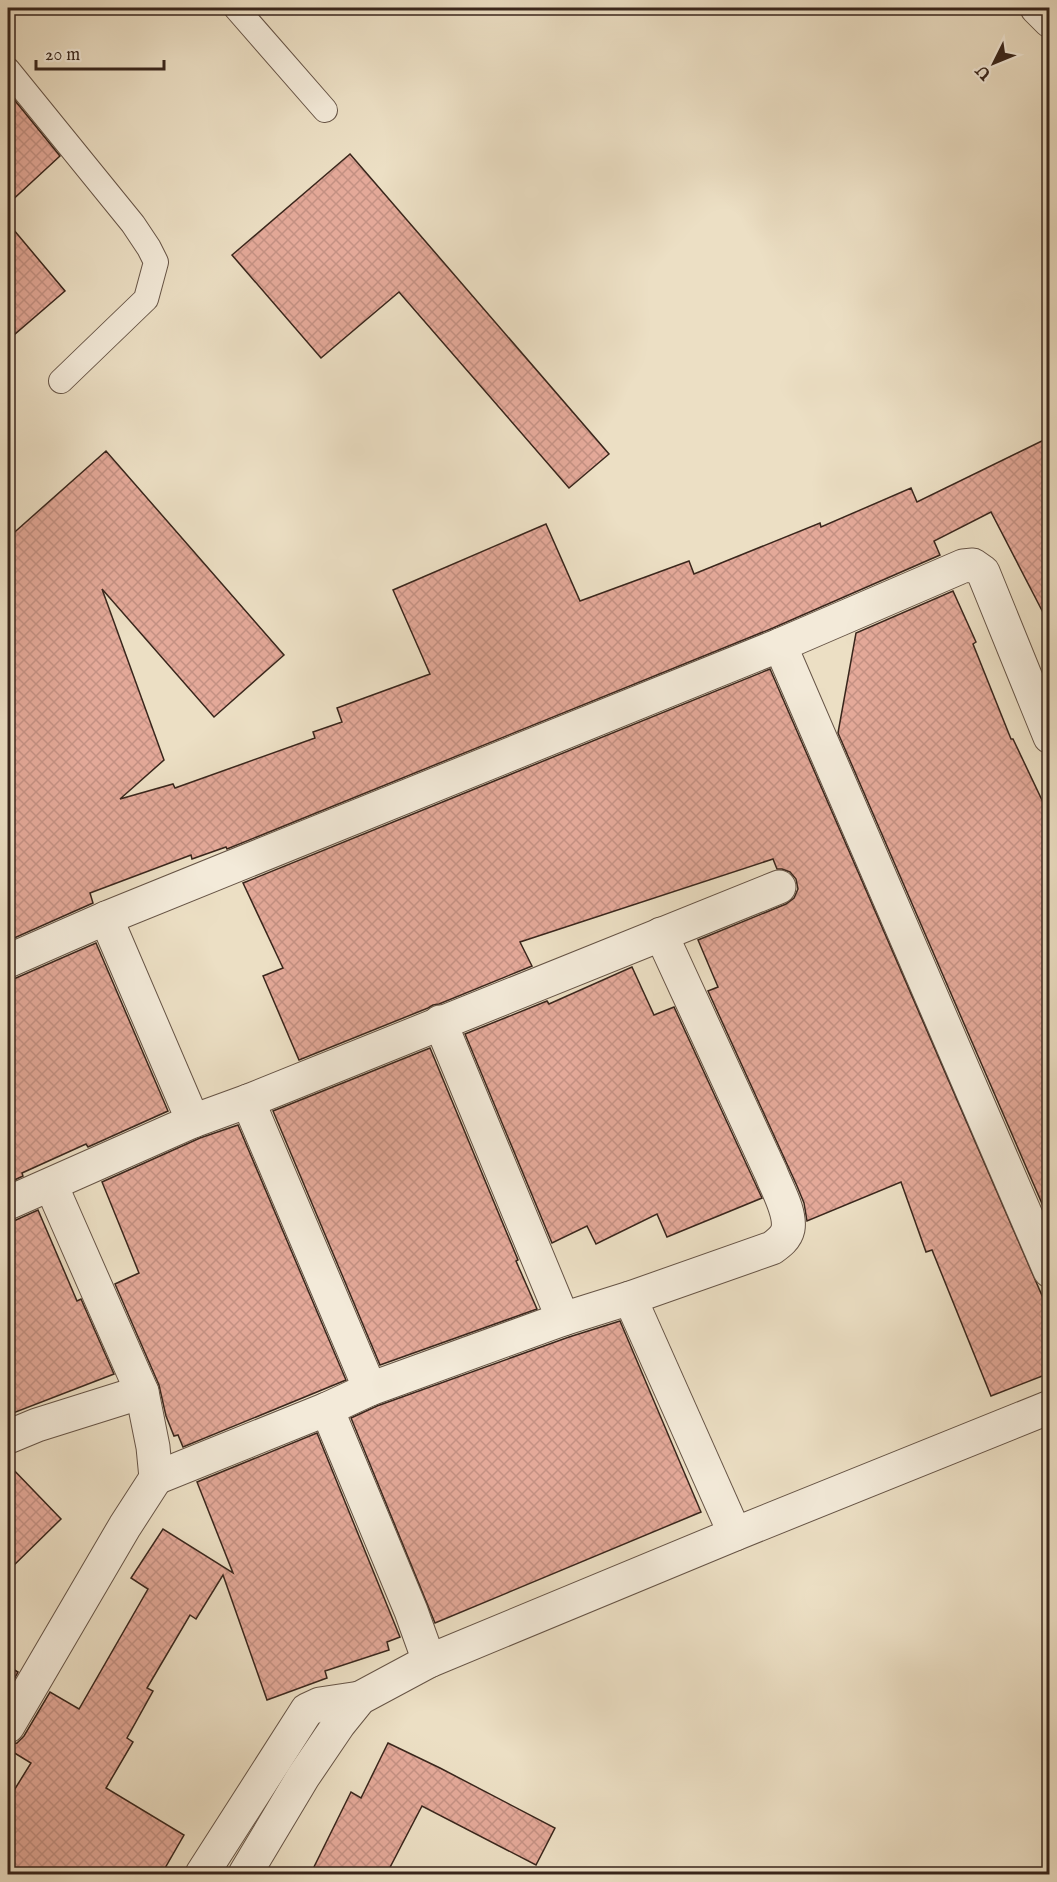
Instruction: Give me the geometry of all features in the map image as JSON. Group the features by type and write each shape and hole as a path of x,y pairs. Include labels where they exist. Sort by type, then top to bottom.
{"street":[{"path":"1037,8 1050,21"},
{"path":"8,961 106,918 780,645 963,566 973,565 983,572 1050,737"},
{"path":"780,645 1050,1270"},
{"path":"8,1203 193,1121 248,1101 779,887"},
{"path":"106,918 193,1121"},
{"path":"8,1722 156,1478 327,1409 370,1389 563,1319 772,1248 782,1241 788,1230 786,1213 771,1173 661,934"},
{"path":"440,1022 563,1319"},
{"path":"248,1101 370,1389"},
{"path":"51,1185 142,1392 153,1447 156,1478"},
{"path":"630,1298 735,1534"},
{"path":"8,1437 37,1425 142,1392"},
{"path":"202,1875 308,1710 328,1702 360,1698 429,1660 1050,1407"},
{"path":"327,1409 429,1660"},
{"path":"245,1875 303,1777 339,1724 360,1698"}],"lane":[{"path":"236,8 325,110"},
{"path":"8,70 133,224 156,262 146,299 61,381"}],"building":[{"path":"8,92 60,156 8,204"},
{"path":"350,154 609,454 569,488 399,292 321,358 232,255"},
{"path":"8,223 65,291 8,340"},
{"path":"1050,437 1050,626 991,512 934,541 940,555 773,628 227,849 226,847 192,859 191,855 90,893 93,903 12,939 8,928 8,538 106,451 284,655 214,717 102,589 164,760 120,799 173,784 175,788 315,738 313,732 342,722 337,708 430,674 393,590 546,524 580,601 689,561 694,574 820,523 821,527 911,488 917,502"},
{"path":"953,591 976,642 973,644 1011,739 1050,817 1050,1222 838,733 856,633"},
{"path":"770,669 1050,1314 1050,1373 991,1396 932,1250 926,1252 901,1182 807,1221 804,1203 797,1186 708,991 718,987 698,940 786,904 794,898 798,889 796,879 790,872 777,869 773,859 520,942 532,966 299,1060 263,976 283,968 243,883"},
{"path":"96,943 168,1111 88,1147 86,1144 22,1173 23,1176 8,1183 8,980"},
{"path":"632,967 654,1015 674,1007 762,1198 667,1237 657,1214 596,1244 587,1226 552,1243 465,1034 547,1001 549,1004"},
{"path":"430,1048 537,1309 380,1365 273,1111"},
{"path":"238,1125 346,1380 183,1447 178,1435 174,1436 166,1416 159,1385 115,1284 139,1273 102,1182 200,1138"},
{"path":"38,1210 77,1301 81,1299 114,1374 8,1415 8,1221 16,1220"},
{"path":"620,1321 701,1512 435,1623 351,1418 377,1406"},
{"path":"317,1433 400,1637 387,1642 389,1650 325,1671 327,1678 267,1700 223,1575 196,1619 190,1615 147,1688 153,1691 127,1738 133,1742 106,1788 184,1835 161,1875 8,1875 8,1800 31,1763 8,1749 8,1745 17,1743 24,1736 50,1692 79,1709 148,1589 131,1578 163,1529 233,1573 197,1482"},
{"path":"8,1464 61,1519 8,1571"},
{"path":"8,1666 18,1672 8,1690"},
{"path":"388,1743 555,1828 536,1865 422,1806 386,1875 310,1875 351,1792 361,1798"}]}
